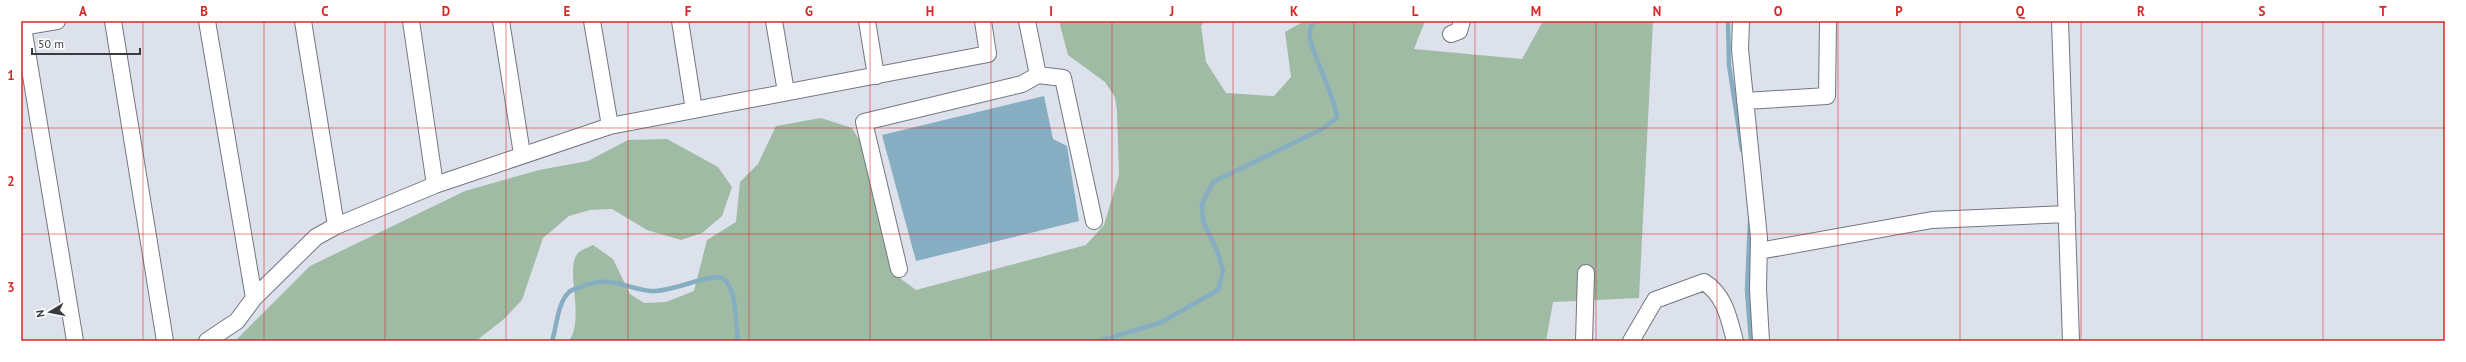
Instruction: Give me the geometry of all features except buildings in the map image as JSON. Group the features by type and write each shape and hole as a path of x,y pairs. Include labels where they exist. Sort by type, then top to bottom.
{"street":[{"path":"57,21 22,25 75,341"},
{"path":"113,21 165,341"},
{"path":"207,21 254,298"},
{"path":"303,21 336,226"},
{"path":"411,21 435,184"},
{"path":"501,21 522,154"},
{"path":"592,21 610,126"},
{"path":"680,21 694,110"},
{"path":"774,21 786,92"},
{"path":"867,21 876,76"},
{"path":"207,341 237,321 254,298 316,237 336,226 435,184 610,126 988,54 983,21"},
{"path":"1027,21 1038,75"},
{"path":"1451,34 1459,31 1462,21"},
{"path":"1741,21 1740,49 1759,251 1758,289 1761,341"},
{"path":"1745,101 1827,96 1828,21"},
{"path":"2060,21 2071,341"},
{"path":"899,269 864,122 1022,84 1038,75 1063,78 1094,221"},
{"path":"1759,251 1932,220 2067,214"},
{"path":"1584,341 1586,273"},
{"path":"1631,341 1655,300 1704,282 1711,287 1720,298 1726,310 1735,341"}],"green space":[{"path":"1059,21 1205,21 1201,26 1206,62 1226,93 1274,96 1291,77 1285,32 1304,21 1425,21 1414,49 1522,59 1543,21 1653,21 1639,298 1553,302 1546,341 569,341 574,331 575,319 573,269 575,259 579,252 593,245 613,259 630,294 644,303 666,302 694,291 707,240 736,222 740,182 758,164 776,126 821,118 852,128 872,161 893,273 916,290 1086,245 1104,225 1119,175 1117,111 1115,97 1105,82 1068,55"},
{"path":"667,139 718,167 732,187 722,216 702,233 681,240 647,230 612,209 590,210 569,216 543,238 522,300 504,319 476,341 235,341 310,266 465,191 539,170 588,161 628,140"}],"water":[{"path":"1044,96 1053,139 1067,146 1079,221 916,261 882,135"}],"waterway":[{"path":"1099,341 1160,323 1218,290 1223,271 1218,253 1203,221 1202,204 1213,182 1322,129 1337,118 1335,108 1312,47 1310,37 1310,30 1314,22 1319,21"},
{"path":"1728,21 1729,65 1742,150"},
{"path":"1750,221 1747,290 1751,341"},
{"path":"552,341 562,303 569,292 574,289 593,283 610,282 651,291 659,291 717,277 722,278 727,282 731,289 735,307 738,341"}]}
